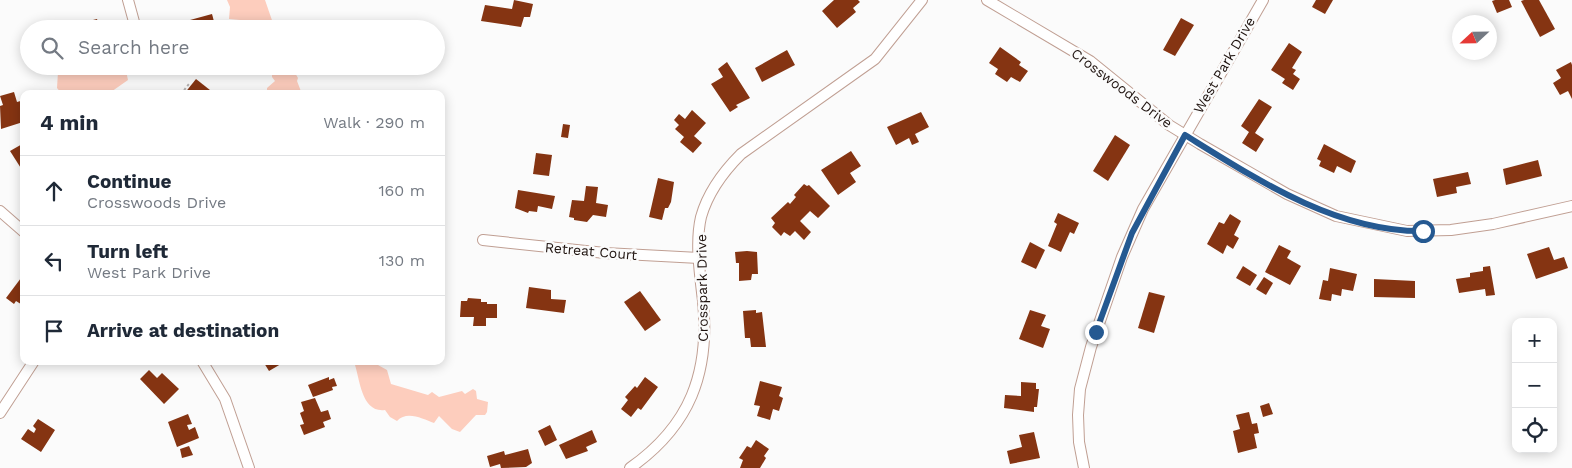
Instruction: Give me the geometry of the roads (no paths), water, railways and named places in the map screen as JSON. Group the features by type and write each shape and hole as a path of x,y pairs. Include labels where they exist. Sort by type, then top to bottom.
{"street":[{"path":"128,0 134,20"},
{"name":"Crosspark Drive","path":"630,468 670,435 690,400 697,381 702,361 705,319 699,258 701,218 712,189 726,168 741,154 874,59 922,0"},
{"name":"Crosswoods Drive","path":"987,0 1090,61 1185,135 1287,194 1336,216 1370,225 1407,231 1451,230 1493,224 1572,206"},
{"name":"West Park Drive","path":"1084,468 1079,442 1078,415 1080,389 1091,347 1132,233 1185,135 1263,0"},
{"path":"0,211 20,228"},
{"name":"Retreat Court","path":"483,240 605,253 699,258"},
{"path":"0,413 31,365"},
{"path":"204,365 227,405 249,468"}]}
